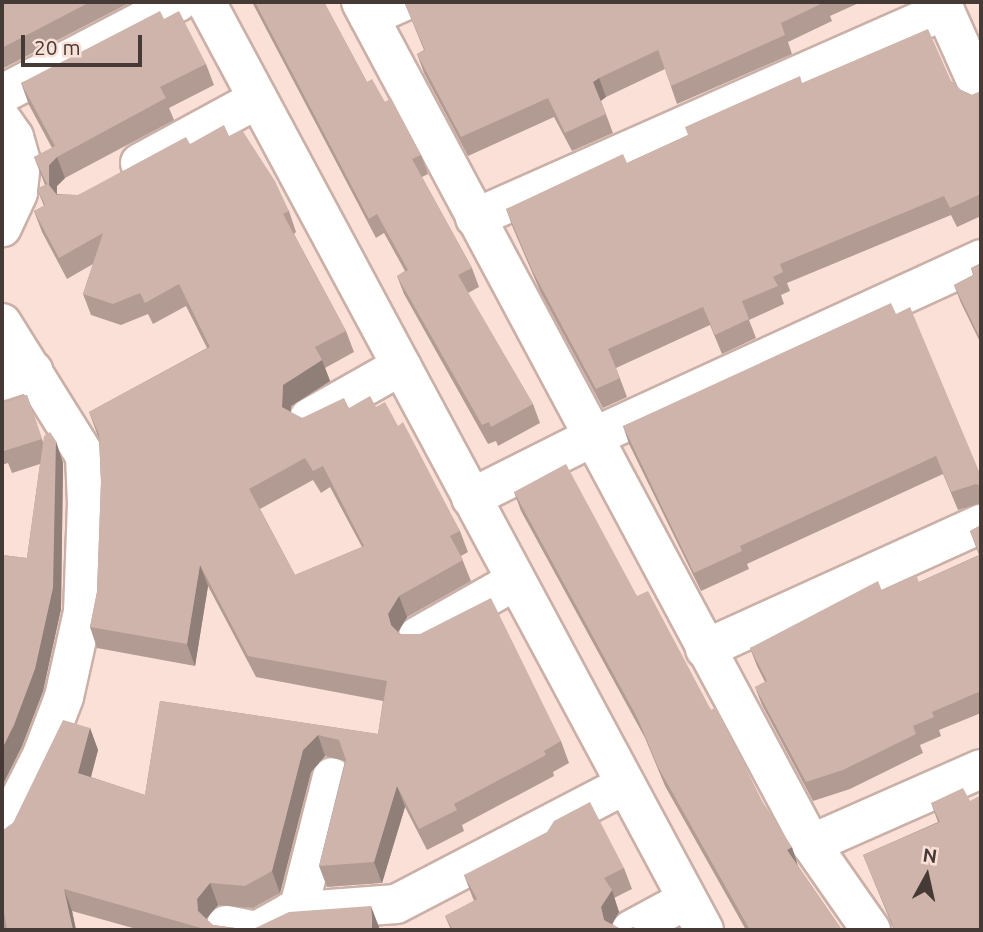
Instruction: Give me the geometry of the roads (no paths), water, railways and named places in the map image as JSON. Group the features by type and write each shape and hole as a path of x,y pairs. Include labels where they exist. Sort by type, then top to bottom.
{"street":[{"path":"2,94 178,2"},
{"path":"206,2 695,915 631,930"},
{"path":"475,218 943,6 981,92"},
{"path":"377,7 475,218 705,649 811,844 871,930"},
{"path":"113,177 258,99"},
{"path":"2,120 14,137 21,162 18,193 2,228"},
{"path":"471,498 593,437 981,259"},
{"path":"2,323 17,376 85,456 87,561 83,612 64,697 42,755 2,834"},
{"path":"309,418 401,366"},
{"path":"705,649 981,524"},
{"path":"418,636 515,581"},
{"path":"811,844 981,769"},
{"path":"298,911 332,777"},
{"path":"246,929 298,911 396,904 625,785"}]}
